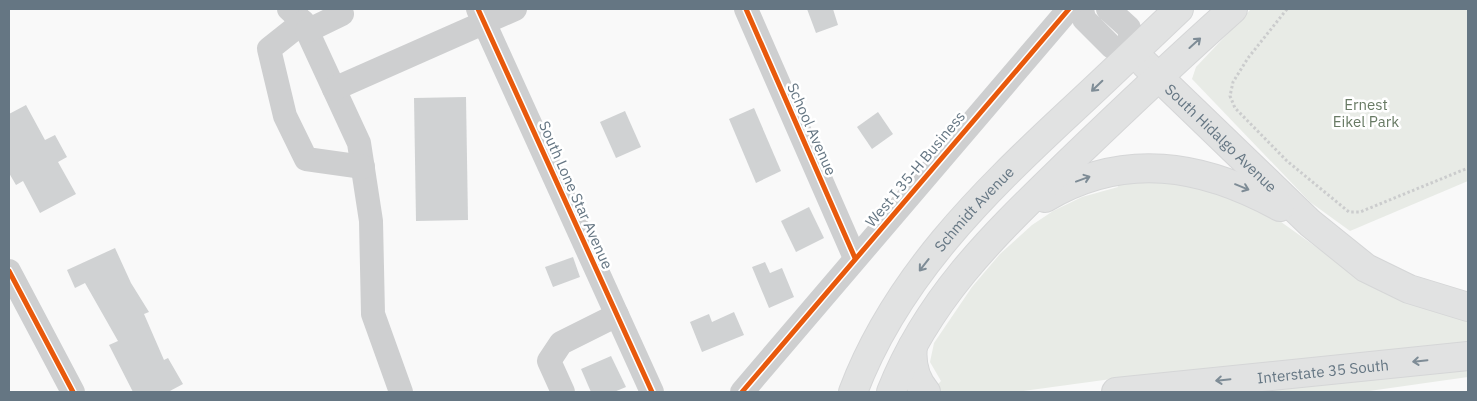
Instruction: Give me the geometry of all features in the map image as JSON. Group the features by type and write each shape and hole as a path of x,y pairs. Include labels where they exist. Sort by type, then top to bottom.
{"main road":[{"name":"Schmidt Avenue","path":"853,392 872,348 895,306 944,239 1022,157 1179,9"},
{"path":"890,392 913,346 959,274 998,232 1159,75 1233,9"},
{"name":"South Hidalgo Avenue","path":"1133,53 1159,75 1310,223"},
{"path":"998,232 1068,185 1106,173 1149,168 1172,168 1223,179 1248,189 1310,223 1366,268 1387,280 1431,297 1468,307"},
{"path":"913,346 912,366 926,392"},
{"name":"Interstate 35 South","path":"1116,392 1468,356"}],"street":[{"path":"340,9 342,14 300,21 270,50 285,116 306,159 363,167"},
{"path":"334,89 481,16 515,9"},
{"name":"School Avenue","path":"746,9 855,258"},
{"name":"West I 35-H Business","path":"742,392 1069,9"},
{"name":"South Hidalgo Avenue","path":"1082,9 1084,19 1112,46 1133,53"},
{"path":"1108,9 1129,28 1133,53"},
{"name":"South Lone Star Avenue","path":"481,16 652,392"},
{"path":"300,21 359,143 371,221 373,314 400,392"},
{"path":"9,271 73,392"},
{"path":"563,392 549,362 561,343 617,315"}],"path":[{"path":"1287,9 1248,58 1233,82 1230,96 1235,108 1287,161 1349,212 1360,212 1468,168"}],"green space":[{"name":"Ernest Eikel Park","path":"1251,9 1468,9 1468,181 1350,231 1310,202 1192,79 1196,67"},
{"path":"1167,179 1256,204 1344,267 1379,288 1417,306 1468,321 1468,343 1126,377 1016,392 941,392 935,387 941,381 930,362 934,343 972,287 1000,254 1032,225 1053,211 1082,197 1118,187 1117,181"},
{"path":"1468,366 1468,377 1362,392 1216,392"}],"building":[{"path":"807,9 833,9 838,25 816,33"},
{"path":"466,97 468,220 416,221 414,98"},
{"path":"26,105 45,140 55,135 67,157 58,162 76,194 40,213 23,181 16,185 9,173 9,114"},
{"path":"754,108 781,171 756,183 729,119"},
{"path":"625,111 641,147 616,158 600,122"},
{"path":"878,112 893,134 872,149 857,127"},
{"path":"809,207 824,238 796,252 781,221"},
{"path":"115,248 131,283 149,312 144,314 164,360 168,358 183,384 168,392 133,392 109,345 118,341 85,283 75,288 67,270"},
{"path":"573,257 580,277 553,287 545,267"},
{"path":"765,262 770,273 782,268 794,297 769,308 752,267"},
{"path":"734,312 744,335 702,352 690,322 709,314 712,322"},
{"path":"611,356 626,387 614,392 591,392 581,369"}],"cycle path":[{"path":"478,9 652,392"},
{"path":"746,9 855,258"},
{"path":"742,392 1069,9"},
{"path":"9,271 73,392"}]}
